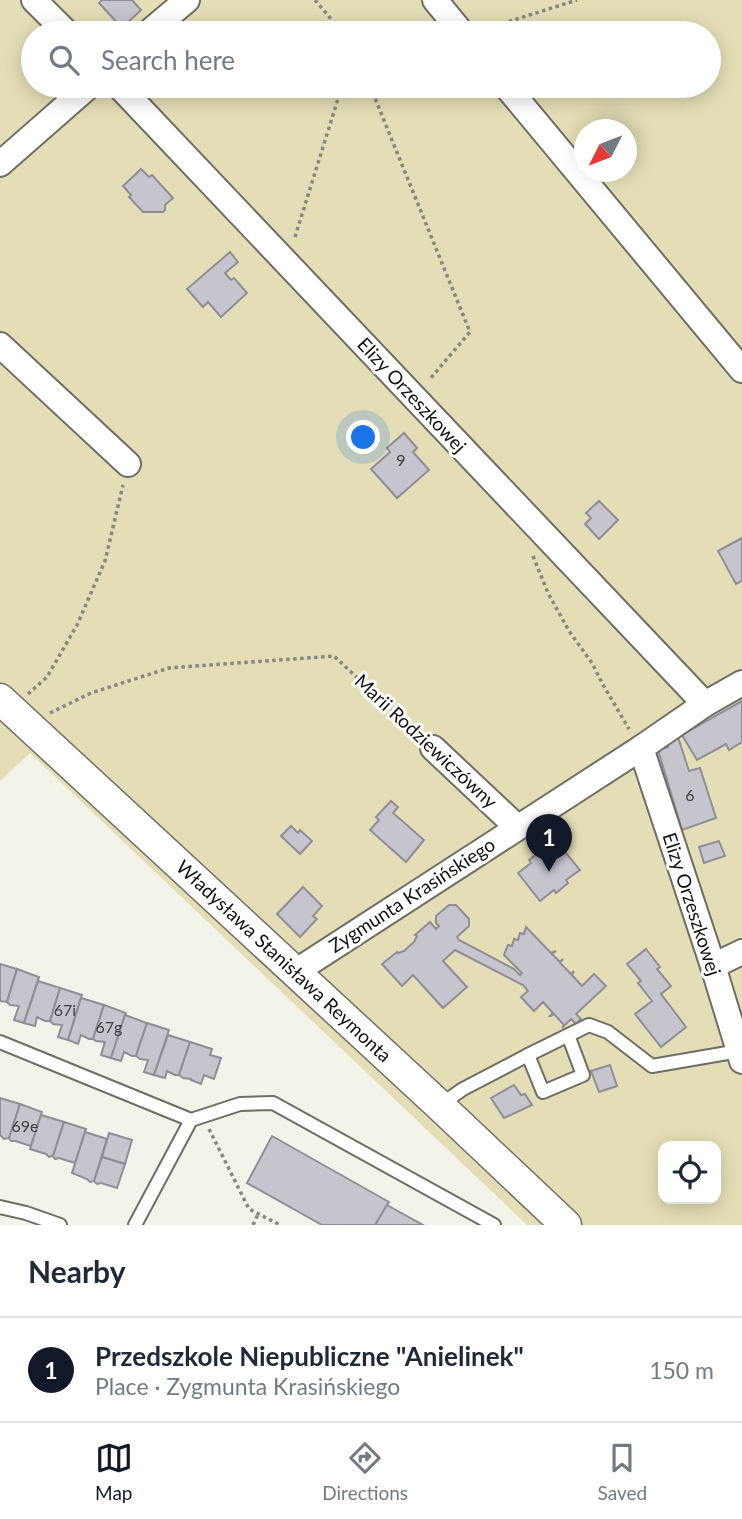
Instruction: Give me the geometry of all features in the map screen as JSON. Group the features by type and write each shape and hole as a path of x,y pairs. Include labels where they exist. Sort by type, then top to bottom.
{"street":[{"path":"34,0 56,21"},
{"path":"162,21 187,0"},
{"path":"435,0 460,21"},
{"path":"0,164 75,98"},
{"name":"Elizy Orzeszkowej","path":"130,98 705,704"},
{"path":"516,98 742,370"},
{"path":"0,345 128,464"},
{"name":"Zygmunta Krasińskiego","path":"295,972 705,704 742,683"},
{"name":"Władysława Stanisława Reymonta","path":"12,711 566,1225"},
{"name":"Marii Rodziewiczówny","path":"433,748 517,827"},
{"name":"Elizy Orzeszkowej","path":"641,748 741,1056"},
{"path":"713,965 742,952"}],"lane":[{"path":"439,1105 463,1089 589,1025 608,1032 652,1066 741,1056"},
{"path":"528,1055 543,1092 583,1075 568,1035"},
{"path":"0,1042 197,1118 240,1104 273,1103 494,1225"},
{"path":"135,1225 197,1118"},
{"path":"0,1208 26,1213 60,1225"}],"path":[{"path":"315,0 333,21"},
{"path":"506,21 577,0"},
{"path":"287,263 338,98"},
{"path":"375,98 470,332 414,397"},
{"path":"12,711 47,677 77,625 106,561 128,464"},
{"path":"531,550 548,593 569,631 593,663 641,748"},
{"name":"Marii Rodziewiczówny","path":"12,711 91,693 169,668 334,656 433,748"},
{"path":"197,1118 249,1209 280,1225"},
{"path":"253,1225 258,1213"}],"shaded area":[{"path":"0,0 742,0 742,1225 527,1225 30,753 0,781"}],"building":[{"path":"102,0 132,0 141,10 129,21 116,21 99,3"},
{"path":"141,169 149,177 152,175 173,198 165,205 163,212 143,212 123,186"},
{"path":"230,252 238,262 225,273 231,280 234,278 247,293 221,317 208,302 203,307 187,289"},
{"path":"404,433 417,448 413,452 429,470 397,498 371,469 390,452 387,448"},
{"path":"599,501 618,520 599,539 585,524 591,518 586,513"},
{"path":"742,538 742,581 736,584 718,551"},
{"path":"742,701 742,742 729,750 726,744 697,760 682,735"},
{"path":"677,734 689,771 700,768 716,818 682,830 658,750 668,747 665,738"},
{"path":"391,801 398,807 393,813 424,840 406,862 370,830 379,820 376,817"},
{"path":"291,826 312,841 300,854 281,836"},
{"path":"719,841 725,856 704,863 699,847"},
{"path":"557,842 580,870 566,880 568,883 556,893 554,890 540,901 518,873 531,863 529,860 542,850 544,853"},
{"path":"303,887 322,906 313,916 317,919 300,937 277,914"},
{"path":"449,905 456,905 469,919 469,926 457,937 459,940 514,969 520,975 522,973 504,955 508,945 512,946 514,939 518,940 520,933 524,934 526,927 551,953 556,951 552,954 560,962 563,959 560,963 571,974 574,971 572,975 582,986 594,974 606,986 576,1014 581,1019 576,1024 571,1019 562,1028 564,1025 554,1014 550,1016 553,1013 543,1002 534,1011 521,997 528,991 523,985 455,950 443,961 467,987 443,1008 413,975 402,986 382,964 397,952 404,951 414,942 417,936 415,935 430,922 436,929 439,926 436,916"},
{"path":"646,949 671,986 661,994 686,1027 661,1047 635,1014 652,1001 627,964"},
{"path":"0,964 17,969 7,1002 0,1001"},
{"path":"17,969 39,977 24,1023 14,1020 19,1006 7,1002"},
{"path":"38,981 60,988 50,1021 37,1017 35,1026 24,1023"},
{"path":"60,988 82,995 68,1040 58,1037 62,1025 50,1021"},
{"path":"81,998 104,1005 93,1039 81,1035 78,1044 68,1040"},
{"path":"104,1005 126,1013 111,1058 101,1055 105,1042 93,1039"},
{"path":"125,1015 147,1023 136,1056 124,1052 121,1061 111,1058"},
{"path":"147,1023 169,1030 154,1075 144,1072 148,1060 136,1056"},
{"path":"168,1035 190,1042 179,1075 167,1071 165,1078 154,1075"},
{"path":"190,1042 212,1049 210,1055 221,1058 214,1079 204,1075 201,1084 179,1075"},
{"path":"610,1065 617,1086 599,1092 591,1071"},
{"path":"514,1085 521,1095 525,1094 532,1105 504,1118 491,1098"},
{"path":"0,1098 20,1104 9,1138 4,1139 0,1135"},
{"path":"20,1104 42,1112 31,1146 11,1141 9,1138"},
{"path":"41,1115 64,1122 53,1156 49,1157 30,1149"},
{"path":"64,1122 86,1129 75,1163 55,1159 53,1156"},
{"path":"85,1132 107,1139 94,1181 90,1182 72,1173"},
{"path":"109,1133 132,1140 125,1164 102,1157"},
{"path":"272,1136 389,1202 375,1225 322,1225 247,1183"},
{"path":"102,1157 125,1164 117,1188 94,1181"},
{"path":"387,1205 423,1225 375,1225"}],"place":[{"name":"Przedszkole Niepubliczne \"Anielinek\"","path":"549,872"}]}
